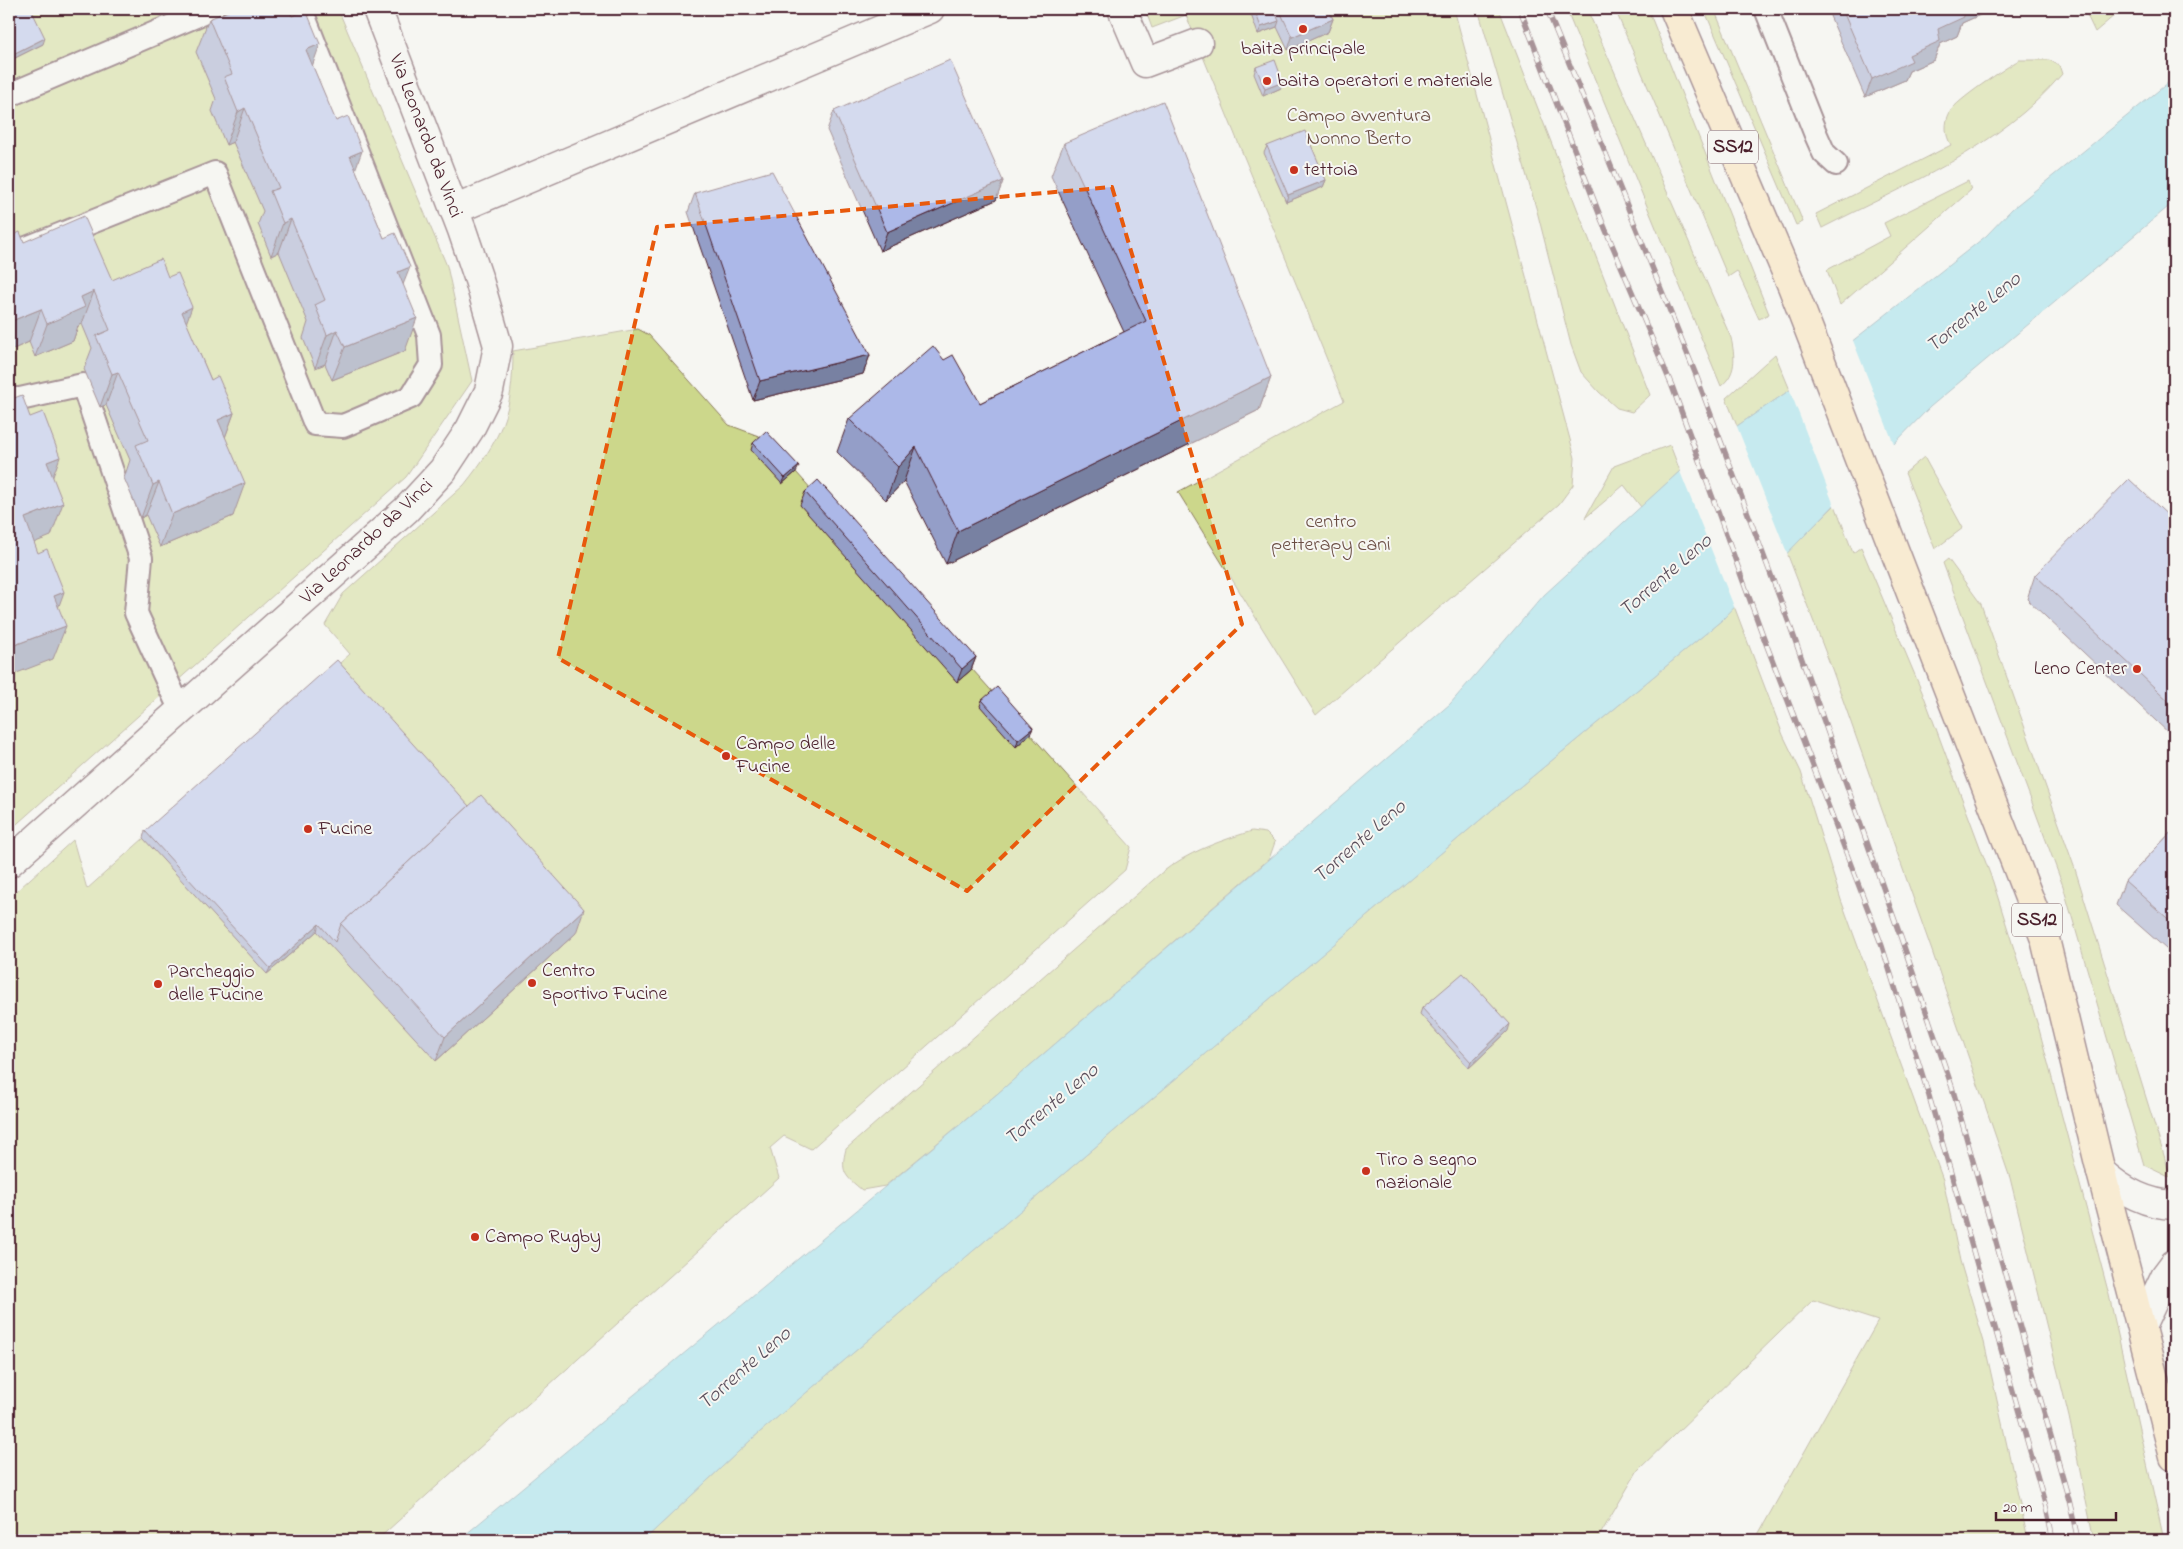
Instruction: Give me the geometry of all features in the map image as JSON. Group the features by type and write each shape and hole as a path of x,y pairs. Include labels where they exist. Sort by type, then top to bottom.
{"main road":[{"name":"SS12","path":"1674,9 1792,286 2045,939 2101,1172 2142,1325 2174,1457"}],"street":[{"name":"Via Leonardo da Vinci","path":"9,863 406,510 443,470 470,429 489,391 498,346 480,280 377,9"},
{"path":"454,210 930,9"},
{"path":"1122,9 1145,63 1198,43"},
{"path":"2101,1172 2116,1186 2135,1197 2174,1205"},
{"path":"2142,1325 2164,1276 2174,1264"}],"lane":[{"path":"9,95 212,9"},
{"path":"9,256 216,173 315,424 343,426 411,397 432,365 429,335 300,9"},
{"path":"1766,9 1824,153 1836,164"},
{"path":"9,399 20,399 83,385 140,558 136,613 180,709"}],"highlighted area":[{"path":"1112,187 1242,624 967,891 558,658 657,227"}],"green space":[{"path":"9,9 338,9 447,266 472,381 406,477 9,831"},
{"path":"1145,9 1454,9 1575,458 1573,485 1559,504 1316,715 1178,492 1344,401 1186,15 1152,28"},
{"path":"1478,9 1499,9 1650,395 1632,412 1617,408 1581,372 1571,345 1537,211"},
{"path":"1566,9 1587,9 1731,338 1733,352 1732,370 1730,376 1721,386"},
{"path":"1615,9 1648,9 1769,314 1759,319 1737,271 1728,277"},
{"path":"1704,9 1714,9 1803,222 1796,225"},
{"path":"2084,9 2122,9 2095,32"},
{"path":"2019,60 2049,60 2059,65 2062,74 2037,100 1981,144 1919,180 1822,228 1816,214 1951,145 1946,133 1946,125 1948,116 1954,107 1982,84"},
{"path":"1968,181 1971,190 1840,305 1827,270 1890,236 1884,223"},
{"name":"Centro sportivo Fucine","path":"638,329 649,335 729,425 764,438 796,472 1131,847 1125,870 811,1149 784,1136 770,1148 779,1178 377,1540 9,1540 9,898 73,840 87,889 350,654 325,625 343,594 464,485 488,453 503,423 508,408 511,391 513,351"},
{"path":"1775,354 1790,390 1737,426 1726,398"},
{"path":"1670,445 1680,471 1641,507 1624,485 1585,518 1614,466"},
{"path":"1924,457 1963,528 1935,549 1905,473"},
{"path":"1835,505 1853,553 1861,547 1925,699 1993,882 2039,1029 2109,1295 2164,1540 2094,1540 2069,1417 2010,1178 1832,669 1787,553"},
{"path":"1948,559 1981,604 2075,869 2171,1178 2144,1165 2063,886 1943,563"},
{"path":"1734,606 1783,735 1801,772 1841,900 1943,1180 1960,1261 1984,1342 2028,1540 1755,1540 1878,1321 1813,1300 1638,1470 1597,1540 644,1540 753,1438 1493,809 1722,620"},
{"path":"1252,831 1266,833 1275,842 1269,859 997,1094 885,1186 862,1190 851,1181 844,1168 846,1149 1160,874 1193,853"}],"water":[{"name":"Torrente Leno","path":"2174,78 2174,202 1930,407 1722,620 1493,809 753,1438 644,1540 459,1540 997,1094 1450,704 1544,595 1680,471 1737,426 1790,390 1986,236 2012,209"}],"pier":[{"path":"1852,338 1895,447 1835,508 1789,388"},
{"path":"1736,424 1788,555 1735,609 1679,469"}],"building":[{"path":"9,9 31,9 45,38 13,54 9,44"},
{"path":"233,9 289,9 292,16 306,10 320,44 306,50 336,121 348,116 362,151 350,156 384,238 395,233 410,267 398,272 417,318 345,347 337,330 327,335 315,305 325,300 291,219 283,223 270,191 279,188 245,108 238,112 224,77 232,74 209,19"},
{"path":"1254,9 1274,9 1279,21 1261,27"},
{"path":"1279,9 1328,9 1333,19 1292,37"},
{"path":"1842,9 1960,9 1964,17 1938,29 1940,41 1909,55 1912,61 1872,79"},
{"path":"950,60 1003,181 887,232 834,111"},
{"name":"baita operatori e materiale","path":"1275,60 1283,82 1265,89 1256,67"},
{"path":"1163,101 1271,377 958,531 916,447 898,467 849,419 933,346 944,360 953,355 980,403 1146,321 1064,143"},
{"name":"tettoia","path":"1305,131 1326,180 1288,195 1267,146"},
{"path":"772,171 870,355 760,381 695,193"},
{"path":"84,216 112,280 161,259 168,277 178,273 192,307 182,312 211,380 218,376 234,413 218,420 245,483 172,514 159,482 153,485 136,445 148,440 118,372 112,374 96,336 110,330 94,291 81,297 85,307 47,324 41,309 9,322 9,237 20,232 24,242"},
{"path":"22,395 30,417 43,412 60,457 47,462 63,503 25,518 38,553 47,549 64,592 54,596 66,626 9,647 9,400"},
{"path":"766,431 799,466 785,478 753,443"},
{"name":"Leno Center","path":"2129,479 2174,521 2174,706 2035,575"},
{"path":"818,480 976,657 962,669 805,492"},
{"name":"Fucine","path":"337,660 469,806 341,924 335,942 319,924 270,968 145,831"},
{"path":"997,687 1033,728 1018,740 982,700"},
{"path":"481,795 584,909 445,1037 341,924"},
{"path":"2174,829 2174,924 2125,881"},
{"path":"1463,973 1510,1024 1471,1062 1422,1008"}],"railway":[{"path":"1520,9 1602,221 1672,386 1762,633 1882,946 1929,1096 2046,1507 2053,1540"},
{"path":"1547,9 1696,375 1789,623 1901,938 1952,1087 2069,1500 2078,1540"}],"place":[{"name":"baita principale","path":"1303,29"},
{"name":"baita operatori e materiale","path":"1267,81"},
{"name":"tettoia","path":"1294,170"},
{"name":"Leno Center","path":"2137,669"},
{"name":"Campo delle Fucine","path":"726,756"},
{"name":"Fucine","path":"308,829"},
{"name":"Centro sportivo Fucine","path":"532,983"},
{"name":"Parcheggio delle Fucine","path":"158,984"},
{"name":"Tiro a segno nazionale","path":"1366,1171"},
{"name":"Campo Rugby","path":"475,1237"}],"park label":[{"name":"Campo avventura Nonno Berto","path":"1359,128"},
{"name":"centro petterapy cani","path":"1331,534"}]}
